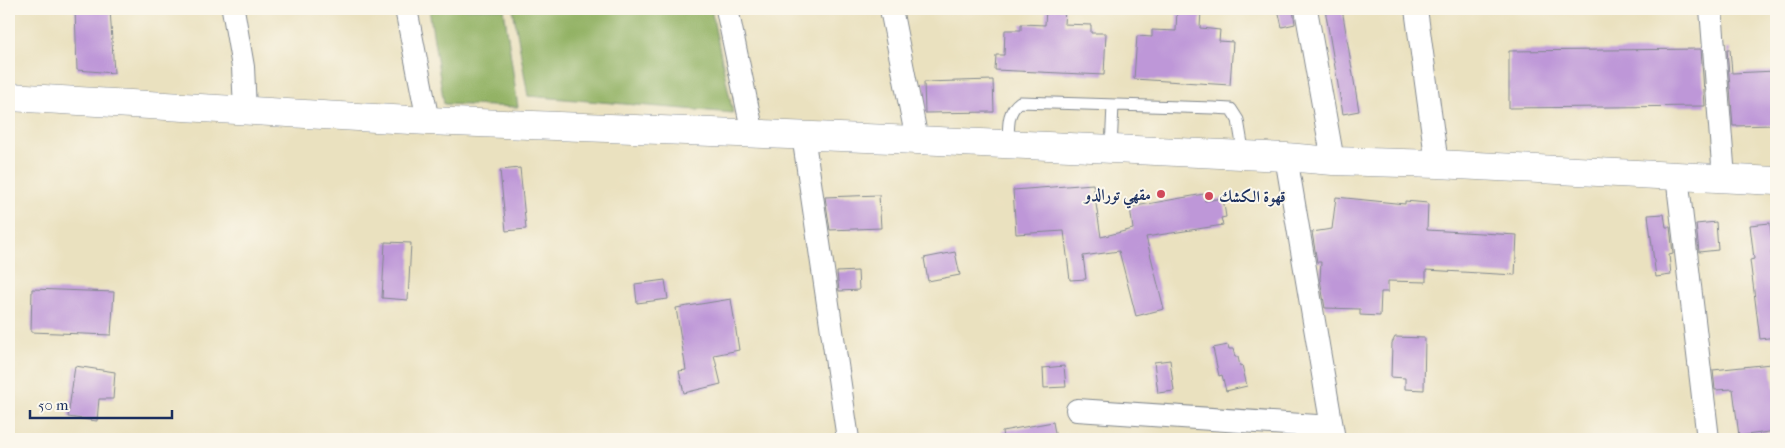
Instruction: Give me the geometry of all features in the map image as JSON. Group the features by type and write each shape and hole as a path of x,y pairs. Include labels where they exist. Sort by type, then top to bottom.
{"main road":[{"path":"9,97 428,121 1008,144 1286,157 1333,162 1437,164 1776,181"}],"street":[{"path":"233,9 244,67 245,110"},
{"path":"406,9 428,121"},
{"path":"727,9 754,134"},
{"path":"891,9 917,140"},
{"path":"1306,9 1333,162"},
{"path":"1416,9 1437,164"},
{"path":"1711,9 1724,178"},
{"path":"803,135 848,439"},
{"path":"1077,410 1333,433 1286,157"},
{"path":"1677,176 1708,439"}],"lane":[{"path":"1008,144 1009,119 1013,107 1020,102 1231,109 1238,120 1244,156"},
{"path":"1111,149 1113,105"}],"green space":[{"path":"429,9 504,9 518,107 444,104"},
{"path":"513,9 711,9 733,113 528,96"}],"building":[{"path":"75,9 110,9 114,73 77,70"},
{"path":"1046,9 1065,9 1064,24 1091,25 1091,33 1106,33 1104,75 995,70 996,55 1004,55 1005,30 1021,30 1021,24 1045,25"},
{"path":"1177,9 1201,10 1200,28 1220,30 1219,41 1233,42 1230,85 1134,79 1137,36 1152,37 1152,30 1176,31"},
{"path":"1278,9 1293,9 1295,24 1282,27"},
{"path":"1325,9 1342,9 1359,111 1343,114"},
{"path":"1701,49 1705,106 1509,108 1509,51"},
{"path":"1727,49 1730,49 1732,73 1776,71 1776,125 1733,126"},
{"path":"993,80 994,112 925,113 924,82"},
{"path":"520,168 526,229 506,231 500,170"},
{"path":"1093,184 1101,237 1133,229 1130,207 1204,194 1205,201 1223,198 1226,217 1221,218 1223,225 1146,237 1164,309 1136,316 1119,251 1083,256 1086,279 1070,280 1064,231 1016,234 1013,190"},
{"path":"879,195 881,228 830,230 825,197"},
{"path":"1336,197 1405,204 1405,201 1428,203 1427,230 1517,235 1515,275 1426,270 1426,282 1388,281 1388,292 1381,292 1380,316 1360,315 1360,309 1325,308 1320,279 1321,262 1317,262 1312,232 1332,229"},
{"path":"1664,214 1666,227 1670,227 1673,254 1669,255 1671,275 1656,277 1648,215"},
{"path":"1716,222 1718,250 1699,252 1696,224"},
{"path":"1770,223 1773,252 1771,252 1776,292 1776,337 1760,339 1750,260 1754,259 1750,225"},
{"path":"385,242 411,243 408,300 382,298"},
{"path":"955,252 960,275 928,281 924,258"},
{"path":"858,271 859,290 839,291 837,272"},
{"path":"665,280 668,299 637,303 635,284"},
{"path":"32,289 114,292 111,335 31,332"},
{"path":"731,299 739,350 714,355 721,384 684,393 679,371 686,370 676,308"},
{"path":"1395,337 1425,338 1424,390 1405,389 1405,378 1391,377 1392,343"},
{"path":"1228,345 1229,349 1233,349 1235,357 1238,357 1240,366 1242,365 1247,386 1226,391 1222,375 1219,376 1213,348"},
{"path":"1170,360 1174,391 1158,393 1154,362"},
{"path":"1771,364 1776,402 1776,431 1739,436 1733,389 1715,390 1713,370"},
{"path":"75,366 115,372 113,399 99,399 97,421 68,417"},
{"path":"1064,366 1066,387 1044,388 1043,368"},
{"path":"1053,422 1056,439 1003,439 1002,431"}],"place":[{"name":"مقهي تورالدو","path":"1161,194"},
{"name":"قهوة الكشك","path":"1209,196"}]}
